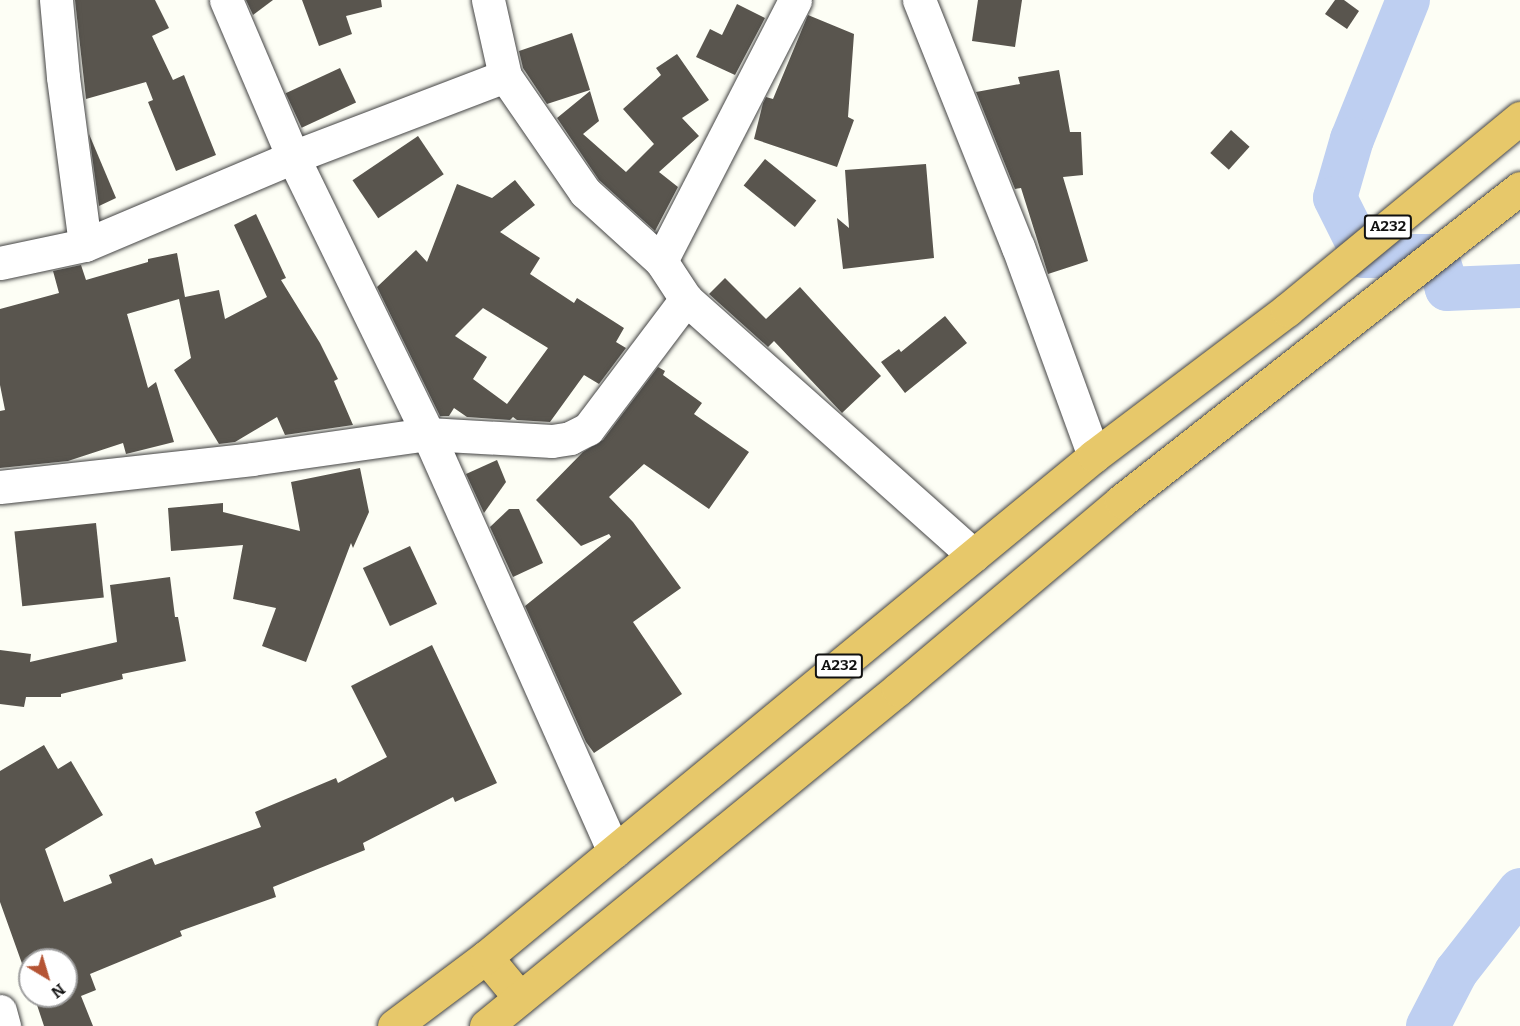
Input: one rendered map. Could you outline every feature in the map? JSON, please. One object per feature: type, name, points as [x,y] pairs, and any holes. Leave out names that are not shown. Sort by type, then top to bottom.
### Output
[{"type":"highway","name":"A232","points":[[394,1026],[486,957],[1094,456],[1287,310],[1520,118]]},
{"type":"highway","points":[[486,1026],[898,689],[1121,501],[1520,188]]},
{"type":"highway","points":[[486,957],[520,998]]},
{"type":"street","points":[[56,0],[63,77],[85,245]]},
{"type":"street","points":[[226,0],[293,157],[428,434],[614,851]]},
{"type":"street","points":[[488,0],[506,76],[585,192],[661,261],[686,299],[973,555]]},
{"type":"street","points":[[661,261],[795,0]]},
{"type":"street","points":[[919,0],[1018,248],[1094,456]]},
{"type":"street","points":[[0,263],[85,245],[293,157],[506,76]]},
{"type":"street","points":[[0,487],[252,459],[428,434],[552,441],[570,438],[588,429],[686,299]]},
{"type":"street","points":[[0,1011],[4,1026]]},
{"type":"building","points":[[75,0],[155,0],[169,28],[152,36],[173,80],[184,75],[216,155],[176,171],[148,102],[153,100],[146,82],[86,99]]},
{"type":"building","points":[[246,0],[273,0],[253,15]]},
{"type":"building","points":[[302,0],[381,0],[382,7],[346,16],[352,34],[319,46]]},
{"type":"building","points":[[978,0],[1022,0],[1015,47],[972,41]]},
{"type":"building","points":[[1335,0],[1344,0],[1359,11],[1347,29],[1325,14]]},
{"type":"building","points":[[737,4],[765,18],[735,75],[696,57],[710,29],[722,35]]},
{"type":"building","points":[[808,15],[854,34],[848,117],[854,120],[837,167],[754,139],[763,103],[766,97],[773,99]]},
{"type":"building","points":[[572,33],[590,90],[547,104],[523,68],[519,51]]},
{"type":"building","points":[[677,54],[709,100],[682,118],[699,136],[659,172],[678,187],[655,231],[599,180],[557,118],[590,91],[599,121],[583,134],[626,172],[654,144],[623,109],[661,75],[656,68]]},
{"type":"building","points":[[340,68],[356,102],[302,128],[286,93]]},
{"type":"building","points":[[1059,70],[1070,132],[1081,132],[1083,175],[1063,177],[1088,261],[1048,274],[1021,188],[1015,189],[976,92],[1020,84],[1018,77]]},
{"type":"building","points":[[1231,130],[1250,147],[1229,170],[1210,153]]},
{"type":"building","points":[[89,134],[116,198],[99,206]]},
{"type":"building","points":[[418,136],[444,174],[378,218],[353,180]]},
{"type":"building","points":[[765,159],[816,201],[795,227],[744,185]]},
{"type":"building","points":[[926,164],[934,258],[843,269],[837,218],[849,228],[845,170]]},
{"type":"building","points":[[515,180],[535,205],[500,232],[540,258],[530,274],[574,303],[577,298],[624,328],[616,342],[626,348],[599,384],[584,375],[550,422],[517,420],[513,417],[510,420],[467,417],[454,408],[449,416],[440,416],[377,287],[416,250],[427,262],[457,184],[492,198]],"holes":[[[483,308],[548,348],[507,404],[473,379],[487,357],[455,336]]]},
{"type":"building","points":[[256,214],[286,278],[281,280],[320,343],[338,379],[334,381],[353,425],[285,435],[277,417],[235,442],[219,444],[174,370],[191,358],[179,299],[127,314],[148,388],[156,382],[174,442],[126,454],[123,443],[68,461],[0,468],[0,411],[5,410],[0,385],[0,309],[59,293],[53,271],[81,265],[86,280],[148,262],[148,259],[177,253],[185,297],[219,290],[225,319],[267,297],[234,225]]},
{"type":"building","points":[[725,278],[766,319],[800,287],[881,376],[842,413],[774,341],[768,347],[709,294]]},
{"type":"building","points":[[945,316],[967,343],[905,393],[881,362],[899,349],[901,352]]},
{"type":"building","points":[[658,367],[665,371],[663,375],[702,403],[694,414],[749,452],[709,509],[644,464],[609,497],[633,522],[681,588],[633,622],[682,694],[594,753],[586,742],[525,606],[611,537],[609,534],[581,546],[536,500],[583,452],[603,440]]},
{"type":"building","points":[[497,460],[506,482],[484,513],[466,474]]},
{"type":"building","points":[[360,468],[369,512],[353,548],[351,543],[306,662],[262,646],[276,608],[233,599],[243,545],[171,551],[168,508],[223,503],[223,512],[300,531],[291,482]]},
{"type":"building","points":[[509,509],[519,509],[543,563],[513,577],[490,527]]},
{"type":"building","points":[[96,523],[104,598],[22,606],[14,532]]},
{"type":"building","points":[[410,546],[437,604],[390,626],[363,568]]},
{"type":"building","points":[[170,577],[175,617],[178,617],[186,661],[122,674],[123,679],[61,694],[61,697],[26,697],[24,707],[0,704],[0,650],[31,654],[30,662],[117,642],[110,585]]},
{"type":"building","points":[[432,645],[497,783],[455,802],[453,797],[363,843],[365,850],[273,887],[276,897],[180,931],[182,936],[90,974],[96,990],[81,996],[93,1026],[44,1026],[38,1008],[78,1008],[78,948],[18,948],[18,952],[0,902],[0,771],[44,745],[58,769],[71,761],[103,815],[45,849],[64,902],[112,883],[109,875],[152,858],[155,865],[261,827],[255,812],[336,778],[338,783],[387,757],[351,686]]},
{"type":"waterway","points":[[1408,0],[1352,139],[1335,198],[1364,256],[1437,256],[1447,289],[1520,286]]},
{"type":"waterway","points":[[1428,1026],[1456,972],[1520,890]]}]
